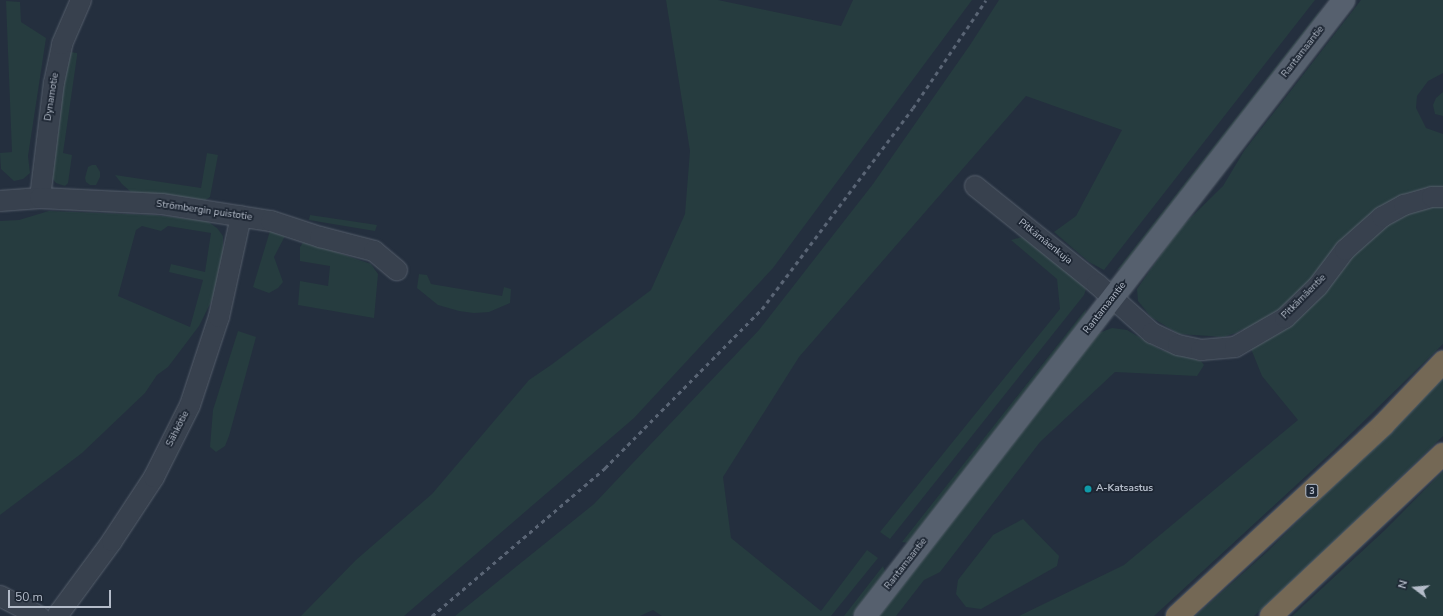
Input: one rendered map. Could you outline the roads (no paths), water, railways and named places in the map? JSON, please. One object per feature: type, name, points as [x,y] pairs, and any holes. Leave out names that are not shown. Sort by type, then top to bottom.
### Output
[{"type":"highway","name":"3","points":[[1177,616],[1384,424],[1443,362]]},
{"type":"highway","points":[[1271,616],[1443,454]]},
{"type":"main road","name":"Rantamaantie","points":[[865,616],[1344,0]]},
{"type":"street","name":"Dynamotie","points":[[40,198],[54,83],[62,44],[81,0]]},
{"type":"street","name":"Pitkämäenkuja","points":[[975,186],[1113,298]]},
{"type":"street","name":"Pitkämäentie","points":[[1113,298],[1152,333],[1178,345],[1201,350],[1235,347],[1285,318],[1318,286],[1345,250],[1382,217],[1404,205],[1432,197],[1443,197]]},
{"type":"street","name":"Strömbergin puistotie","points":[[0,201],[40,198],[162,204],[271,221],[320,237],[374,251],[397,270]]},
{"type":"street","name":"Sähkötie","points":[[57,616],[112,541],[154,477],[190,405],[219,317],[241,216]]},
{"type":"street","points":[[0,596],[39,616]]},
{"type":"railway","points":[[432,616],[605,468],[762,309],[913,108],[986,0]]},
{"type":"place","name":"A-Katsastus","points":[[1088,489]]}]
